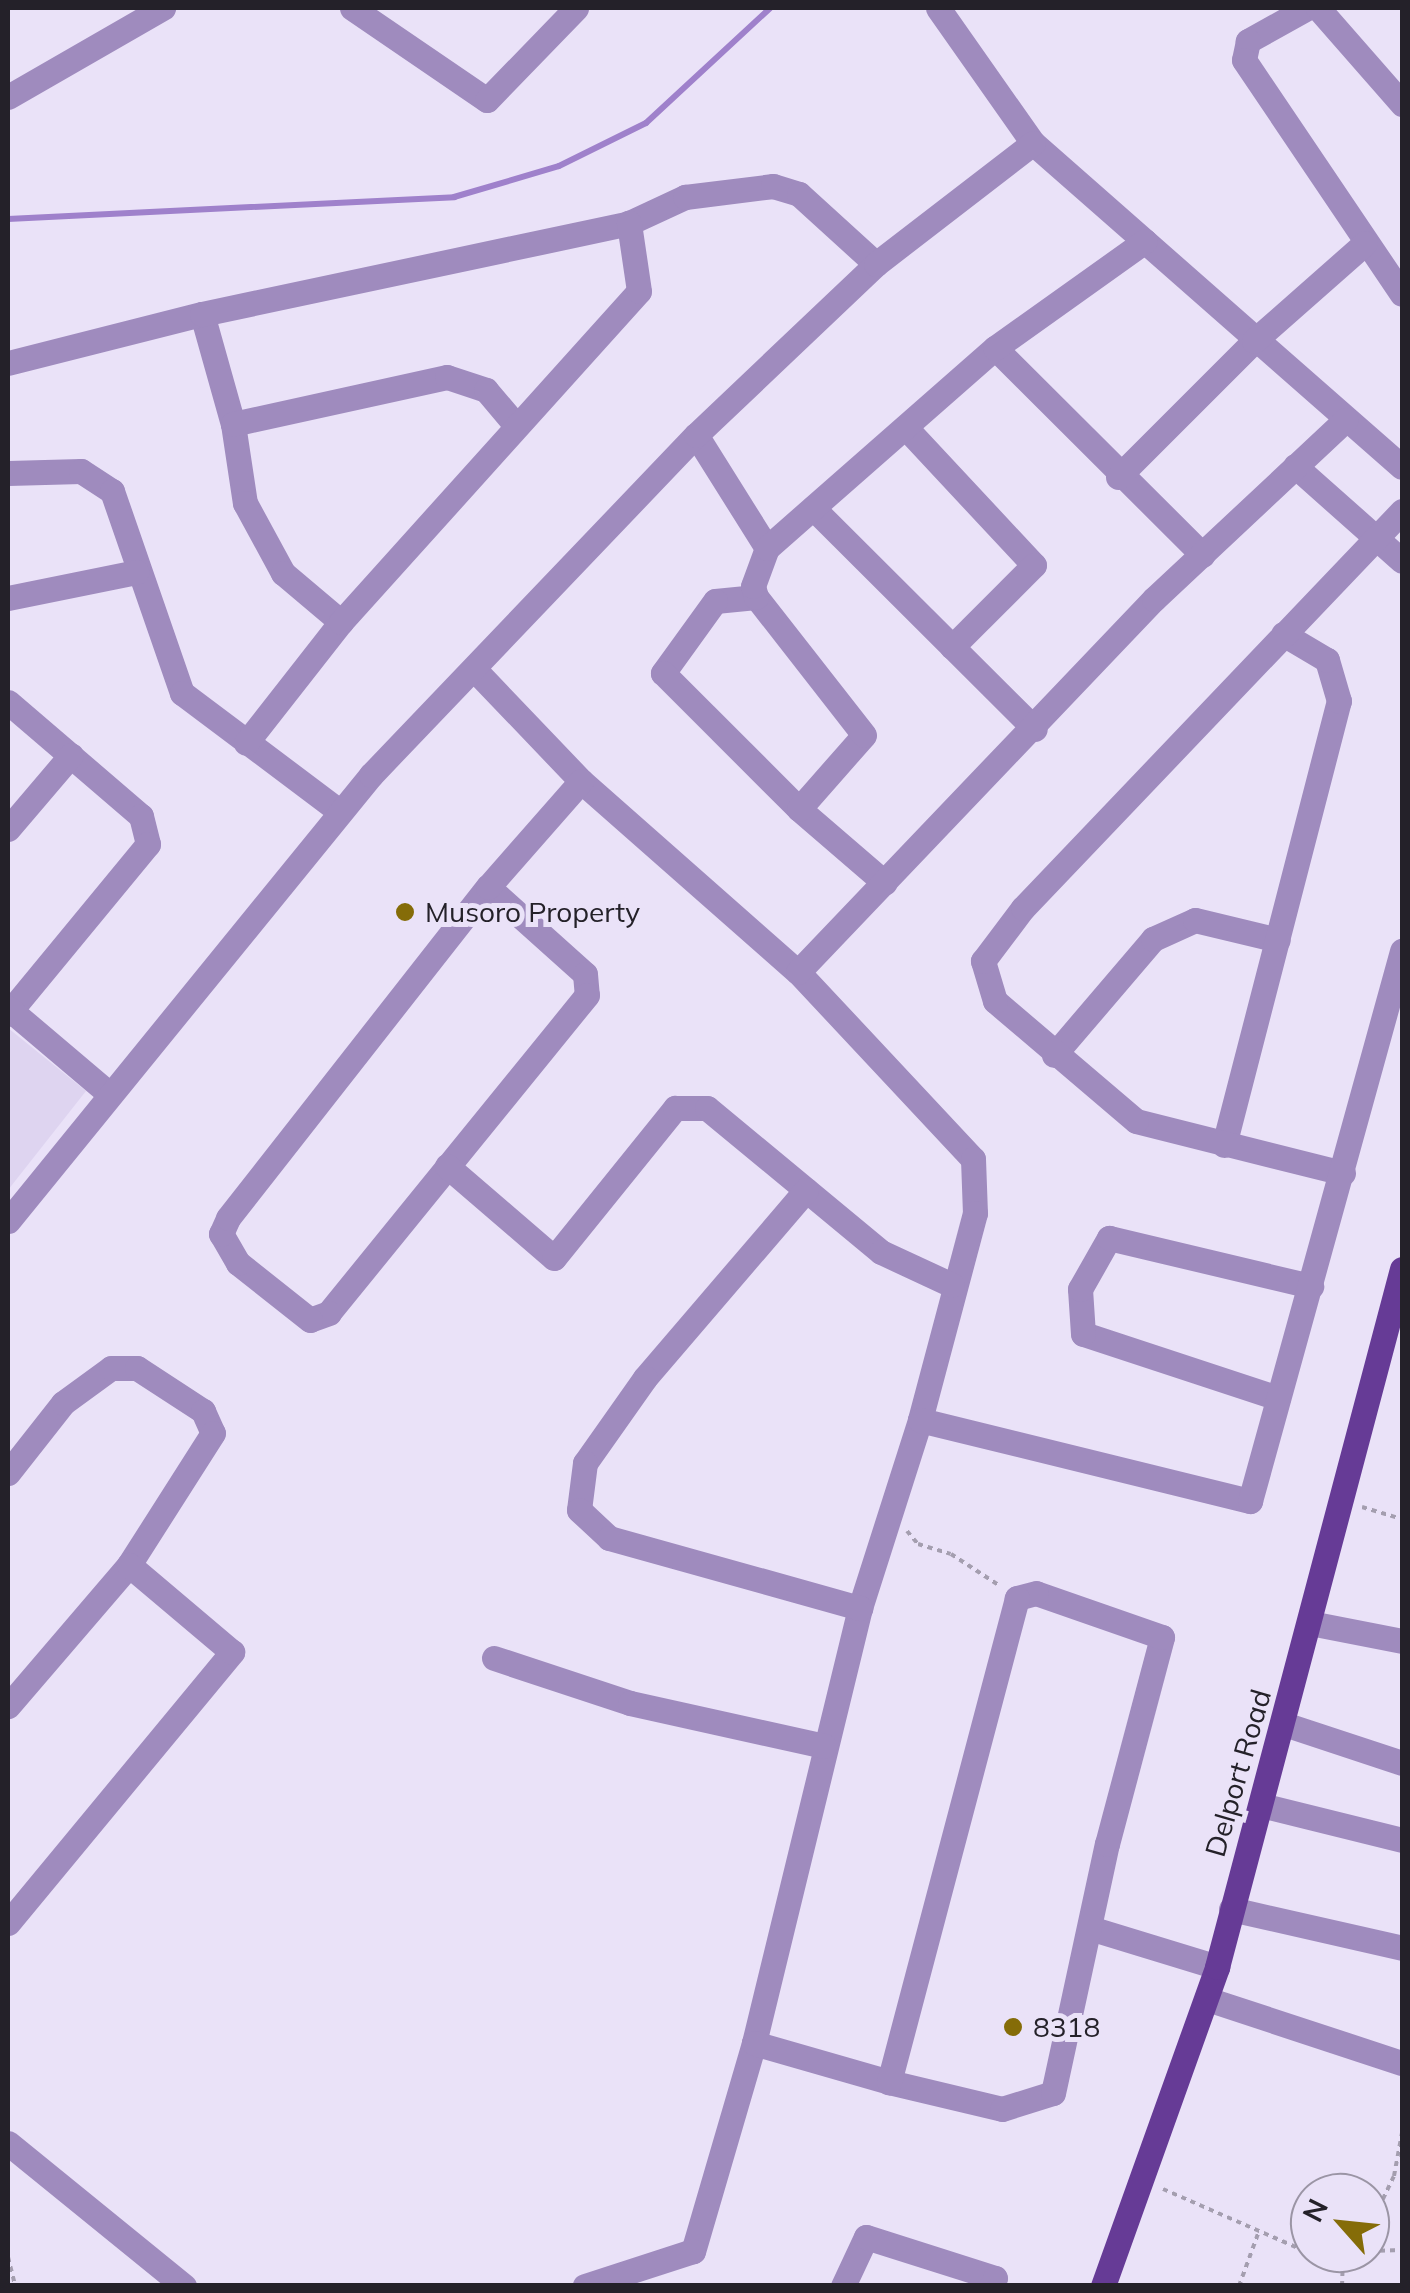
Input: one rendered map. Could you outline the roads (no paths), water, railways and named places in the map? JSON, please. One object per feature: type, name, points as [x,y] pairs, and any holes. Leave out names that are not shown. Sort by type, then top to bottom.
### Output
[{"type":"main road","name":"Delport Road","points":[[1104,2286],[1216,1966],[1284,1724],[1402,1269]]},
{"type":"street","points":[[8,97],[163,8]]},
{"type":"street","points":[[363,11],[487,100],[576,8]]},
{"type":"street","points":[[938,8],[1033,143],[1402,467]]},
{"type":"street","points":[[1307,8],[1248,40],[1244,60],[1402,294]]},
{"type":"street","points":[[1318,8],[1402,104]]},
{"type":"street","points":[[13,1204],[339,811],[696,434],[876,264],[1033,143]]},
{"type":"street","points":[[8,363],[202,314],[629,223],[686,197],[773,186],[799,194],[876,264]]},
{"type":"street","points":[[246,743],[341,622],[514,423],[638,291],[629,223]]},
{"type":"street","points":[[800,809],[864,735],[863,727],[756,597],[753,586],[767,548],[996,348],[1145,241]]},
{"type":"street","points":[[1118,477],[1254,341],[1366,242]]},
{"type":"street","points":[[202,314],[233,424],[245,503],[283,574],[341,622]]},
{"type":"street","points":[[996,348],[1118,477],[1203,555]]},
{"type":"street","points":[[233,424],[447,377],[486,390],[514,423]]},
{"type":"street","points":[[798,972],[1203,555],[1345,420]]},
{"type":"street","points":[[907,429],[1034,565],[952,646]]},
{"type":"street","points":[[696,434],[767,548]]},
{"type":"street","points":[[1294,466],[1402,561]]},
{"type":"street","points":[[8,470],[81,470],[112,491],[136,572],[182,693],[339,811]]},
{"type":"street","points":[[814,508],[1034,729]]},
{"type":"street","points":[[1343,1173],[1136,1121],[995,1001],[983,961],[1024,908],[1402,511]]},
{"type":"street","points":[[8,598],[136,572]]},
{"type":"street","points":[[756,597],[715,601],[663,672],[800,809],[885,883]]},
{"type":"street","points":[[1224,1145],[1338,700],[1327,660],[1284,634]]},
{"type":"street","points":[[475,670],[581,781],[798,972],[973,1158],[975,1213],[952,1285],[920,1420],[860,1608],[754,2043],[691,2254],[585,2286]]},
{"type":"street","points":[[8,702],[141,816],[148,844],[9,1011],[108,1092]]},
{"type":"street","points":[[8,829],[71,755]]},
{"type":"street","points":[[488,887],[585,974],[586,995],[329,1313],[310,1320],[238,1263],[221,1234],[488,887],[581,781]]},
{"type":"street","points":[[1054,1055],[1153,939],[1195,920],[1278,940]]},
{"type":"street","points":[[920,1420],[1250,1501],[1402,951]]},
{"type":"street","points":[[446,1166],[554,1258],[676,1108],[707,1108],[881,1252],[952,1285]]},
{"type":"street","points":[[806,1190],[645,1378],[594,1448],[584,1463],[579,1510],[609,1538],[860,1608]]},
{"type":"street","points":[[1278,1398],[1083,1334],[1080,1289],[1108,1238],[1311,1286]]},
{"type":"street","points":[[8,1472],[63,1403],[110,1368],[137,1368],[203,1411],[214,1432],[210,1447],[129,1566],[8,1706]]},
{"type":"street","points":[[8,1923],[232,1652],[129,1566]]},
{"type":"street","points":[[754,2043],[889,2082],[1002,2109],[1054,2093],[1093,1928],[1107,1844],[1162,1637],[1036,1592],[1018,1598],[889,2082]]},
{"type":"street","points":[[1310,1623],[1402,1642]]},
{"type":"street","points":[[494,1658],[646,1707],[824,1746]]},
{"type":"street","points":[[1284,1724],[1402,1763]]},
{"type":"street","points":[[1260,1805],[1402,1840]]},
{"type":"street","points":[[1231,1910],[1402,1948]]},
{"type":"street","points":[[1093,1928],[1216,1966]]},
{"type":"street","points":[[1206,1999],[1402,2063]]},
{"type":"street","points":[[8,2143],[184,2286]]},
{"type":"street","points":[[843,2286],[866,2238],[995,2278],[992,2286]]},
{"type":"waterway","points":[[8,219],[454,197],[559,166],[646,123],[770,8]]},
{"type":"place","name":"Musoro Property","points":[[405,912]]},
{"type":"place","name":"8318","points":[[1013,2027]]}]
